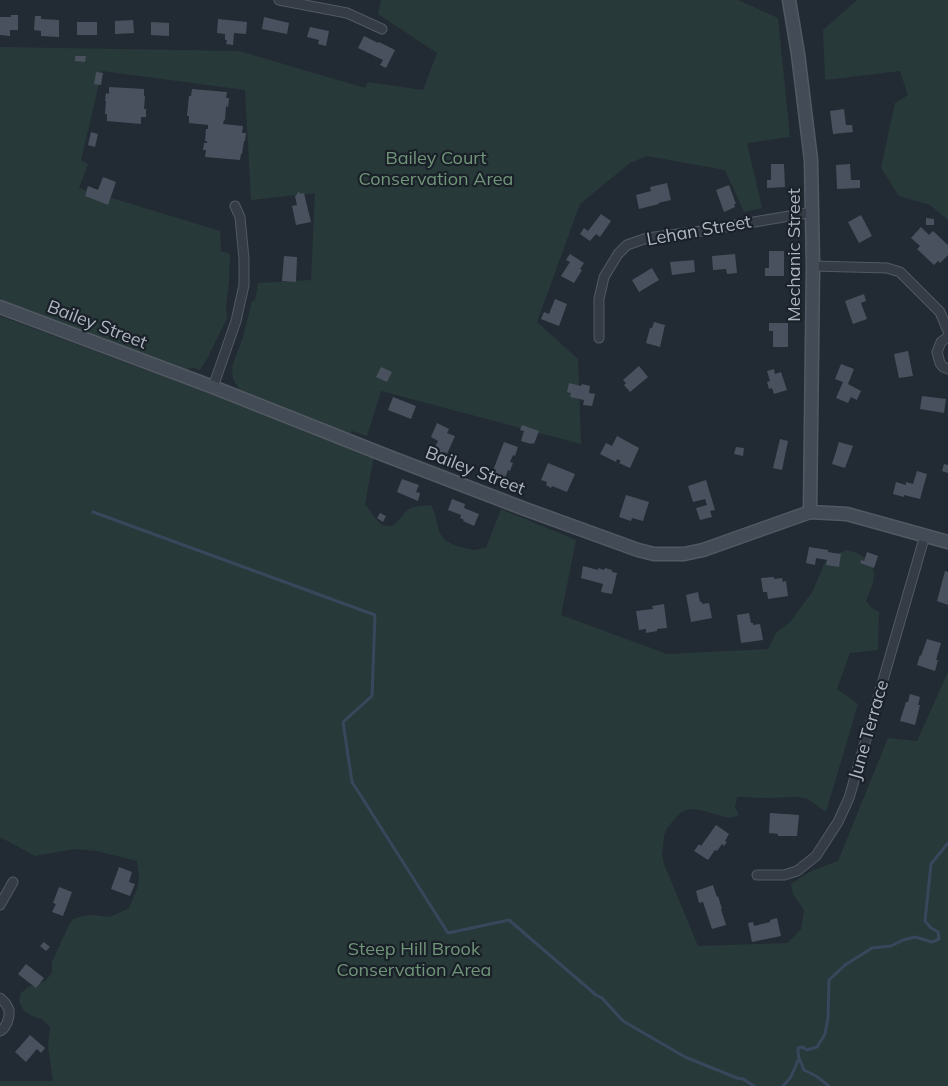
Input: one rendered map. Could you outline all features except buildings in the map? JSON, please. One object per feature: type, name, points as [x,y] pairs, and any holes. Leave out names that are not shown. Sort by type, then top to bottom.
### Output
[{"type":"street","points":[[279,0],[347,13],[382,29]]},
{"type":"street","name":"Mechanic Street","points":[[789,0],[798,54],[811,160],[813,266],[810,512]]},
{"type":"street","points":[[213,387],[236,321],[244,285],[244,259],[240,217],[235,206]]},
{"type":"street","name":"Lehan Street","points":[[599,338],[599,299],[604,278],[618,254],[627,245],[647,238],[813,212]]},
{"type":"street","points":[[813,266],[887,268],[900,272],[940,312],[948,331]]},
{"type":"street","name":"Bailey Street","points":[[0,308],[213,387],[518,506],[606,539],[654,554],[684,554],[702,550],[810,512],[846,514],[948,542]]},
{"type":"street","points":[[948,337],[941,342],[937,352],[943,367],[948,369]]},
{"type":"street","name":"June Terrace","points":[[757,875],[784,875],[797,871],[816,856],[838,822],[849,798],[925,536]]},
{"type":"street","points":[[0,905],[13,882]]},
{"type":"street","points":[[0,998],[6,1004],[9,1016],[8,1023],[0,1031]]},
{"type":"green space","name":"Bailey Court Conservation Area","points":[[381,0],[738,0],[778,18],[790,137],[747,143],[762,208],[744,212],[725,170],[647,156],[630,163],[580,204],[537,322],[578,359],[581,444],[381,391],[367,436],[352,431],[350,434],[239,392],[233,379],[232,367],[244,334],[252,301],[255,301],[258,283],[311,280],[315,193],[251,200],[245,90],[102,71],[81,160],[88,164],[79,188],[220,231],[221,251],[230,254],[226,305],[227,318],[200,370],[178,368],[0,299],[0,47],[239,51],[365,88],[368,82],[423,90],[437,53],[378,14]]},
{"type":"green space","points":[[857,0],[948,0],[948,220],[930,205],[899,196],[881,168],[895,103],[908,95],[900,71],[825,80],[823,30]]},
{"type":"green space","name":"Steep Hill Brook Conservation Area","points":[[0,316],[374,455],[365,504],[382,525],[392,526],[405,512],[413,507],[431,505],[439,532],[445,540],[454,545],[473,550],[486,548],[501,509],[576,540],[561,615],[667,654],[768,649],[776,633],[790,622],[813,591],[824,564],[829,557],[847,550],[865,558],[872,565],[874,574],[873,583],[866,601],[879,612],[878,650],[850,653],[837,689],[858,704],[826,812],[808,799],[797,797],[737,797],[735,807],[739,815],[729,818],[689,809],[680,813],[667,828],[662,855],[698,946],[788,943],[801,929],[804,910],[793,894],[791,884],[811,871],[838,861],[888,738],[917,741],[948,672],[948,1086],[0,1086],[0,1081],[53,1081],[48,1046],[50,1027],[42,1019],[24,1011],[19,1002],[21,993],[28,987],[45,981],[52,973],[52,962],[73,919],[91,915],[110,917],[129,908],[139,879],[137,861],[97,851],[75,849],[35,856],[0,837]]},
{"type":"waterway","points":[[93,512],[375,615],[372,696],[343,722],[352,782],[448,933],[509,920],[596,995],[602,998],[623,1021],[685,1057],[743,1079],[754,1086]]},
{"type":"waterway","points":[[829,1086],[804,1070],[798,1052],[798,1048],[802,1047],[807,1050],[817,1047],[825,1034],[828,1018],[829,980],[845,965],[872,948],[891,946],[915,937],[932,942],[939,939],[938,932],[925,921],[931,864],[948,843]]},
{"type":"waterway","points":[[783,1086],[791,1077],[799,1058]]}]
